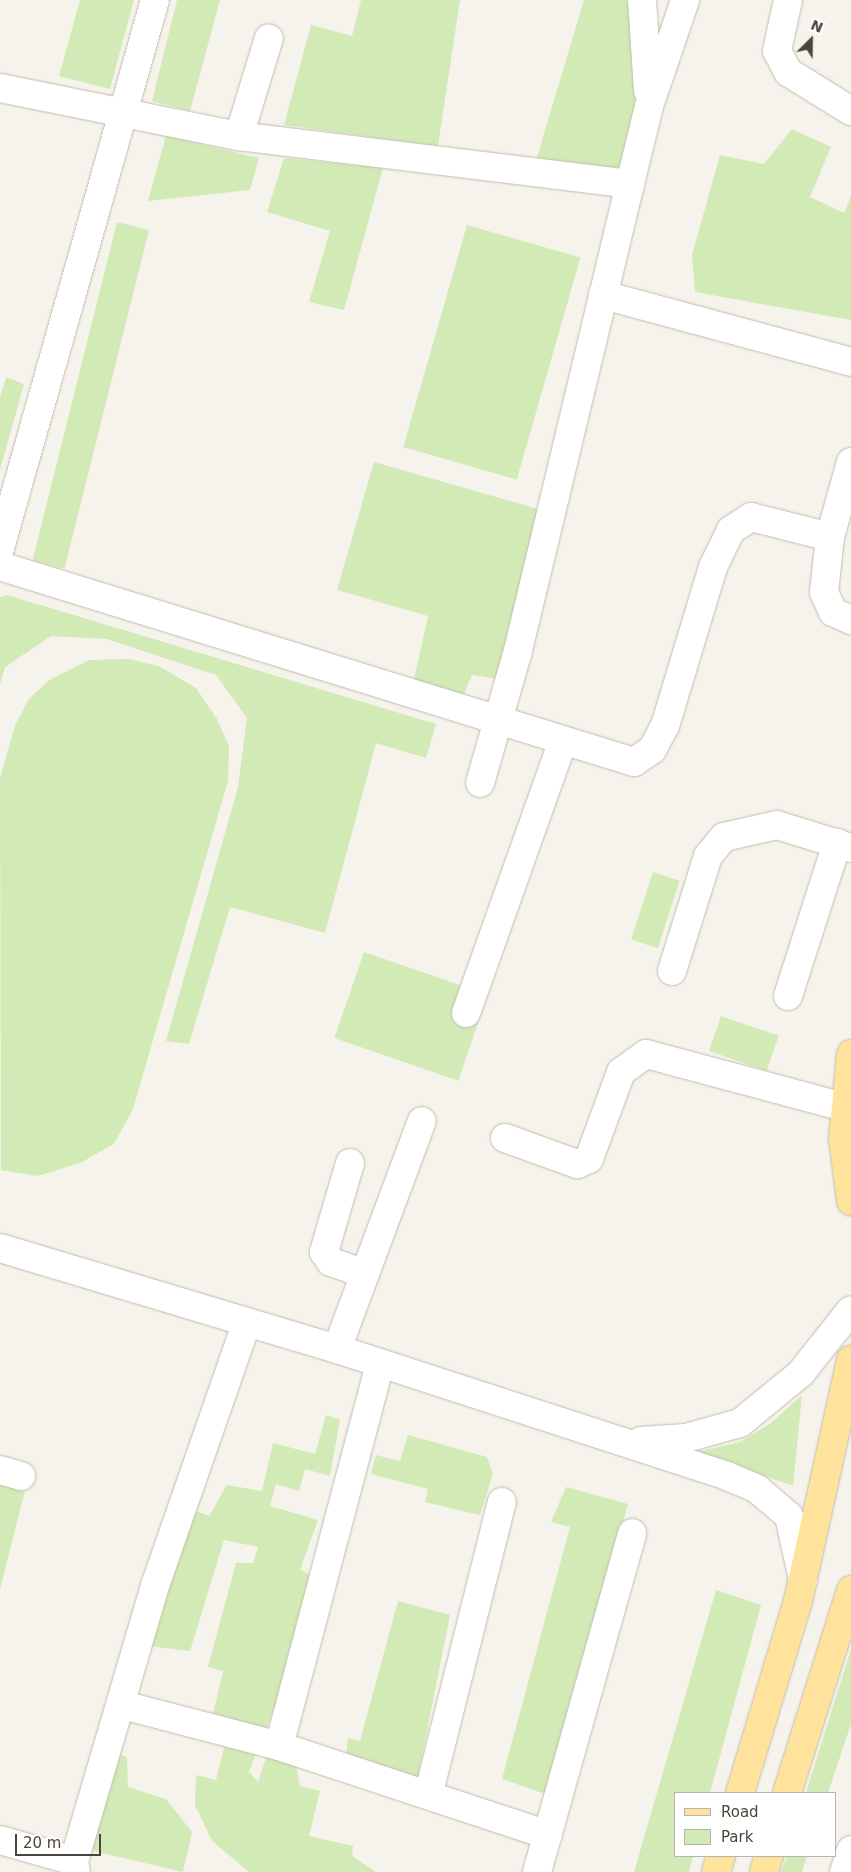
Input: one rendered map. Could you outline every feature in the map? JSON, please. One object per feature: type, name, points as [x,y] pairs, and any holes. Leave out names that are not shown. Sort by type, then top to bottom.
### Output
[{"type":"main road","points":[[851,1054],[844,1108],[851,1201]]},
{"type":"main road","points":[[740,1792],[803,1579],[851,1360]]},
{"type":"main road","points":[[788,1792],[851,1590]]},
{"type":"main road","points":[[716,1872],[721,1857]]},
{"type":"main road","points":[[764,1872],[769,1857]]},
{"type":"street","points":[[0,548],[155,0]]},
{"type":"street","points":[[642,0],[649,106]]},
{"type":"street","points":[[480,782],[499,722],[649,106],[686,0]]},
{"type":"street","points":[[783,2],[777,51],[788,72],[851,111]]},
{"type":"street","points":[[239,136],[269,38]]},
{"type":"street","points":[[0,88],[239,136],[630,184]]},
{"type":"street","points":[[603,295],[851,362]]},
{"type":"street","points":[[851,462],[830,537],[826,604],[851,620]]},
{"type":"street","points":[[0,566],[499,722],[634,762],[652,750],[665,726],[714,567],[731,530],[750,517],[830,537]]},
{"type":"street","points":[[466,1013],[563,741]]},
{"type":"street","points":[[672,971],[708,856],[724,837],[776,825],[844,846],[788,996]]},
{"type":"street","points":[[505,1138],[577,1164],[589,1159],[621,1072],[646,1054],[844,1108]]},
{"type":"street","points":[[337,1349],[422,1121]]},
{"type":"street","points":[[350,1163],[324,1252],[331,1262],[365,1274]]},
{"type":"street","points":[[0,1248],[337,1349],[627,1442],[726,1476],[777,1503],[789,1516],[803,1579]]},
{"type":"street","points":[[627,1442],[686,1438],[740,1423],[800,1373],[851,1310]]},
{"type":"street","points":[[0,1840],[75,1866],[123,1705],[156,1583],[247,1322]]},
{"type":"street","points":[[279,1746],[380,1364]]},
{"type":"street","points":[[429,1792],[502,1502]]},
{"type":"street","points":[[537,1872],[632,1534]]},
{"type":"street","points":[[123,1705],[279,1746],[429,1792],[548,1835]]},
{"type":"street","points":[[844,1872],[851,1850]]},
{"type":"green space","points":[[80,0],[134,0],[110,89],[59,76]]},
{"type":"green space","points":[[177,0],[220,0],[190,111],[152,101]]},
{"type":"green space","points":[[361,0],[460,0],[438,146],[284,125],[311,25],[352,36]]},
{"type":"green space","points":[[584,0],[627,0],[641,108],[615,177],[535,164]]},
{"type":"green space","points":[[792,129],[831,147],[810,197],[844,213],[851,196],[851,320],[695,292],[692,255],[720,155],[764,164]]},
{"type":"green space","points":[[166,136],[259,158],[250,190],[148,201]]},
{"type":"green space","points":[[284,158],[383,168],[344,310],[309,302],[330,231],[267,212]]},
{"type":"green space","points":[[117,222],[149,230],[65,569],[33,561]]},
{"type":"green space","points":[[467,225],[580,258],[517,480],[403,447]]},
{"type":"green space","points":[[6,377],[24,384],[0,470],[0,398]]},
{"type":"green space","points":[[374,462],[545,511],[500,679],[472,675],[462,699],[413,684],[428,616],[337,590]]},
{"type":"green space","points":[[7,595],[436,724],[426,758],[376,743],[325,933],[230,907],[189,1044],[166,1041],[238,787],[247,718],[216,675],[107,639],[51,636],[5,667],[0,684],[0,597]]},
{"type":"green space","points":[[129,659],[159,666],[196,688],[217,719],[229,746],[228,781],[133,1109],[114,1144],[80,1163],[38,1176],[1,1170],[0,779],[15,725],[29,699],[49,680],[89,660]]},
{"type":"green space","points":[[653,872],[680,881],[658,948],[631,940]]},
{"type":"green space","points":[[364,952],[488,995],[458,1081],[334,1038]]},
{"type":"green space","points":[[721,1016],[779,1036],[767,1071],[709,1051]]},
{"type":"green space","points":[[802,1395],[793,1486],[697,1452],[740,1442],[770,1424]]},
{"type":"green space","points":[[326,1415],[340,1420],[330,1476],[305,1469],[299,1491],[276,1484],[270,1506],[318,1520],[300,1570],[324,1581],[249,1772],[258,1782],[273,1738],[293,1747],[300,1786],[320,1791],[309,1836],[353,1846],[352,1856],[376,1872],[249,1872],[212,1841],[195,1805],[196,1775],[216,1780],[231,1718],[213,1714],[223,1671],[208,1667],[236,1563],[253,1563],[258,1547],[224,1540],[190,1651],[132,1644],[205,1481],[197,1511],[209,1516],[227,1485],[262,1491],[273,1443],[315,1454]]},
{"type":"green space","points":[[408,1435],[487,1457],[493,1474],[480,1515],[425,1502],[428,1489],[371,1474],[376,1455],[400,1461]]},
{"type":"green space","points":[[0,1484],[25,1491],[0,1589]]},
{"type":"green space","points":[[566,1487],[628,1504],[548,1795],[502,1779],[570,1527],[551,1522]]},
{"type":"green space","points":[[716,1590],[761,1605],[710,1792],[674,1792],[674,1857],[693,1857],[689,1872],[634,1872]]},
{"type":"green space","points":[[398,1601],[450,1615],[417,1782],[345,1765],[348,1738],[360,1741]]},
{"type":"green space","points":[[851,1649],[851,1724],[828,1792],[806,1792]]},
{"type":"green space","points":[[98,1747],[127,1757],[128,1787],[166,1799],[192,1832],[183,1872],[89,1850]]},
{"type":"green space","points":[[787,1857],[807,1857],[802,1872],[781,1872]]}]
